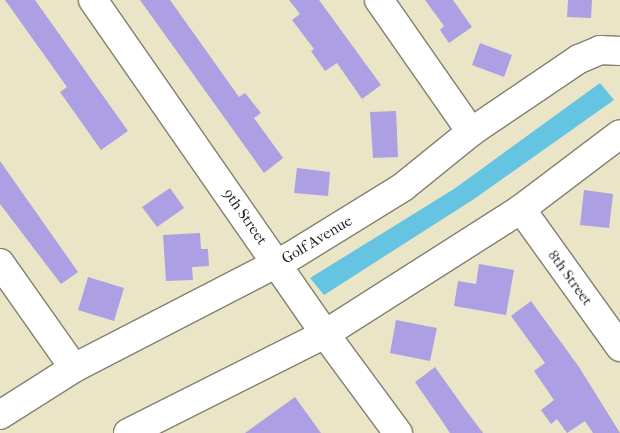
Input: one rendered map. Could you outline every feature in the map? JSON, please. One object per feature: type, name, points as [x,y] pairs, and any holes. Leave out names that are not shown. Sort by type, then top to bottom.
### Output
[{"type":"street","name":"9th Street","points":[[93,0],[278,264],[324,334],[398,433]]},
{"type":"street","points":[[379,0],[472,132]]},
{"type":"street","name":"Golf Avenue","points":[[0,415],[74,368],[278,264],[403,187],[472,132],[579,59],[600,50],[620,51]]},
{"type":"street","points":[[128,433],[324,334],[521,209],[620,134]]},
{"type":"street","name":"8th Street","points":[[521,209],[620,347]]},
{"type":"street","points":[[0,263],[74,368]]},
{"type":"water","points":[[600,83],[614,100],[474,199],[324,295],[310,278],[454,189]]},
{"type":"building","points":[[5,0],[35,0],[128,131],[101,150],[60,92],[67,87]]},
{"type":"building","points":[[140,0],[170,0],[239,97],[245,93],[261,113],[254,118],[283,158],[264,173]]},
{"type":"building","points":[[289,0],[319,0],[381,85],[362,99],[337,63],[325,71],[311,51],[314,49],[292,20],[300,14]]},
{"type":"building","points":[[425,0],[453,0],[472,27],[449,43],[440,30],[444,26]]},
{"type":"building","points":[[568,0],[592,0],[591,18],[567,17]]},
{"type":"building","points":[[480,43],[512,55],[504,77],[472,65]]},
{"type":"building","points":[[396,111],[398,157],[373,158],[370,112]]},
{"type":"building","points":[[0,161],[78,272],[61,284],[0,204]]},
{"type":"building","points":[[297,168],[330,172],[328,196],[294,193]]},
{"type":"building","points":[[170,188],[184,208],[157,227],[142,207]]},
{"type":"building","points":[[584,190],[613,194],[609,228],[580,225]]},
{"type":"building","points":[[200,233],[201,249],[208,249],[209,266],[192,267],[193,280],[166,281],[163,235]]},
{"type":"building","points":[[479,264],[514,270],[506,315],[454,306],[458,281],[476,284]]},
{"type":"building","points":[[88,277],[124,288],[114,321],[78,310]]},
{"type":"building","points":[[531,301],[579,367],[620,433],[593,433],[585,421],[567,433],[557,419],[551,424],[541,410],[554,400],[534,371],[545,363],[511,316]]},
{"type":"building","points":[[396,320],[437,328],[430,361],[390,353]]},
{"type":"building","points":[[435,367],[483,433],[450,433],[415,382]]},
{"type":"building","points":[[295,397],[321,433],[245,433]]}]
